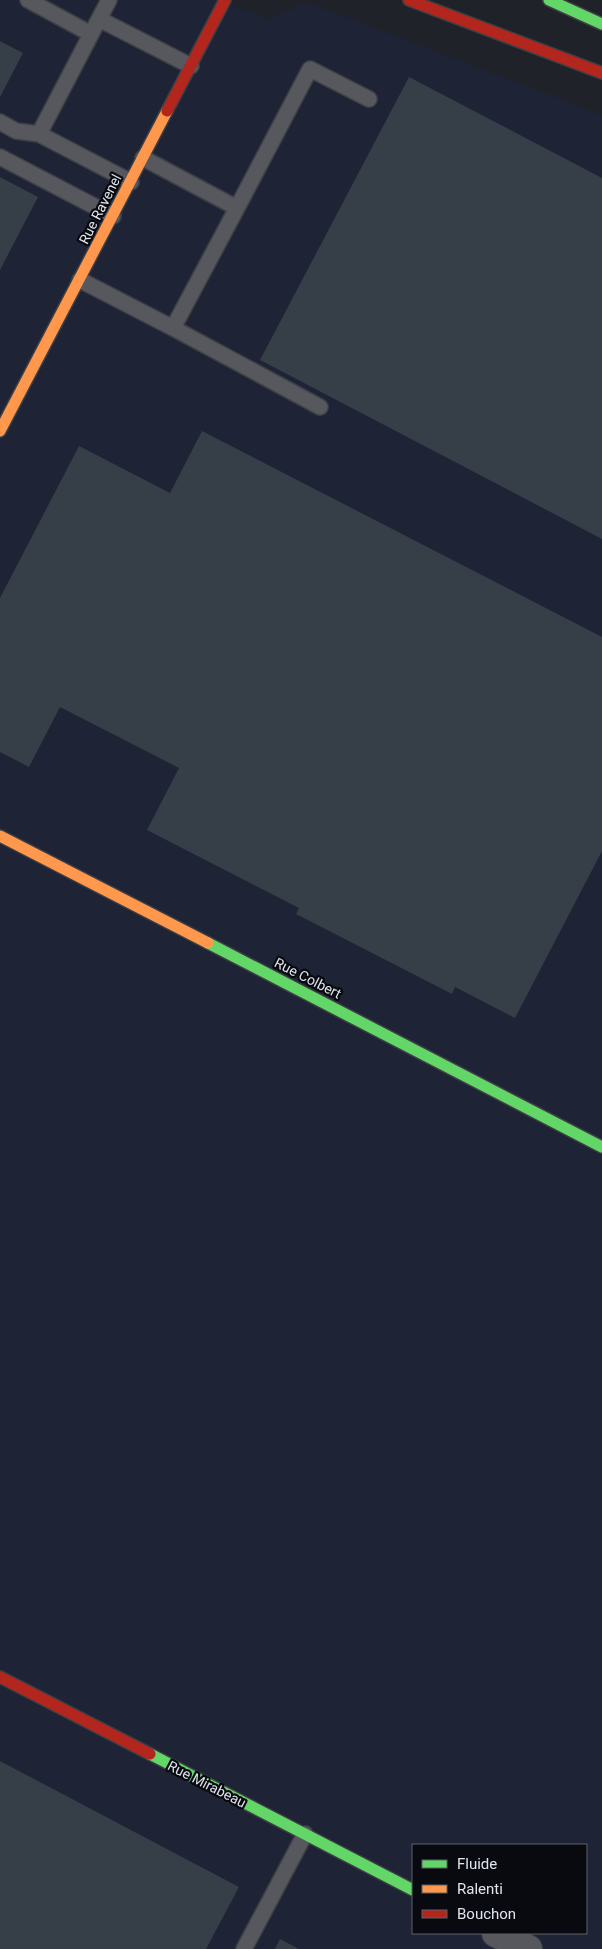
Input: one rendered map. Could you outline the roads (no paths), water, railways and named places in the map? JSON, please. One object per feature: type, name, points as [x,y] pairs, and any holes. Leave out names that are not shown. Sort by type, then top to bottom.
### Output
[{"type":"main road","name":"Rue Ravenel","points":[[0,431],[225,0]]},
{"type":"main road","points":[[409,0],[602,73]]},
{"type":"main road","points":[[549,0],[602,24]]},
{"type":"main road","name":"Rue Colbert","points":[[0,836],[602,1147]]},
{"type":"main road","name":"Rue Mirabeau","points":[[0,1677],[412,1889]]},
{"type":"street","points":[[498,1934],[528,1949]]},
{"type":"lane","points":[[28,0],[91,34]]},
{"type":"lane","points":[[39,134],[109,0]]},
{"type":"lane","points":[[99,19],[191,66]]},
{"type":"lane","points":[[173,328],[310,69],[370,99]]},
{"type":"lane","points":[[0,122],[16,131],[39,134],[130,182]]},
{"type":"lane","points":[[0,157],[113,216]]},
{"type":"lane","points":[[143,158],[236,208]]},
{"type":"lane","points":[[80,280],[320,406]]},
{"type":"lane","points":[[244,1949],[305,1834]]}]
